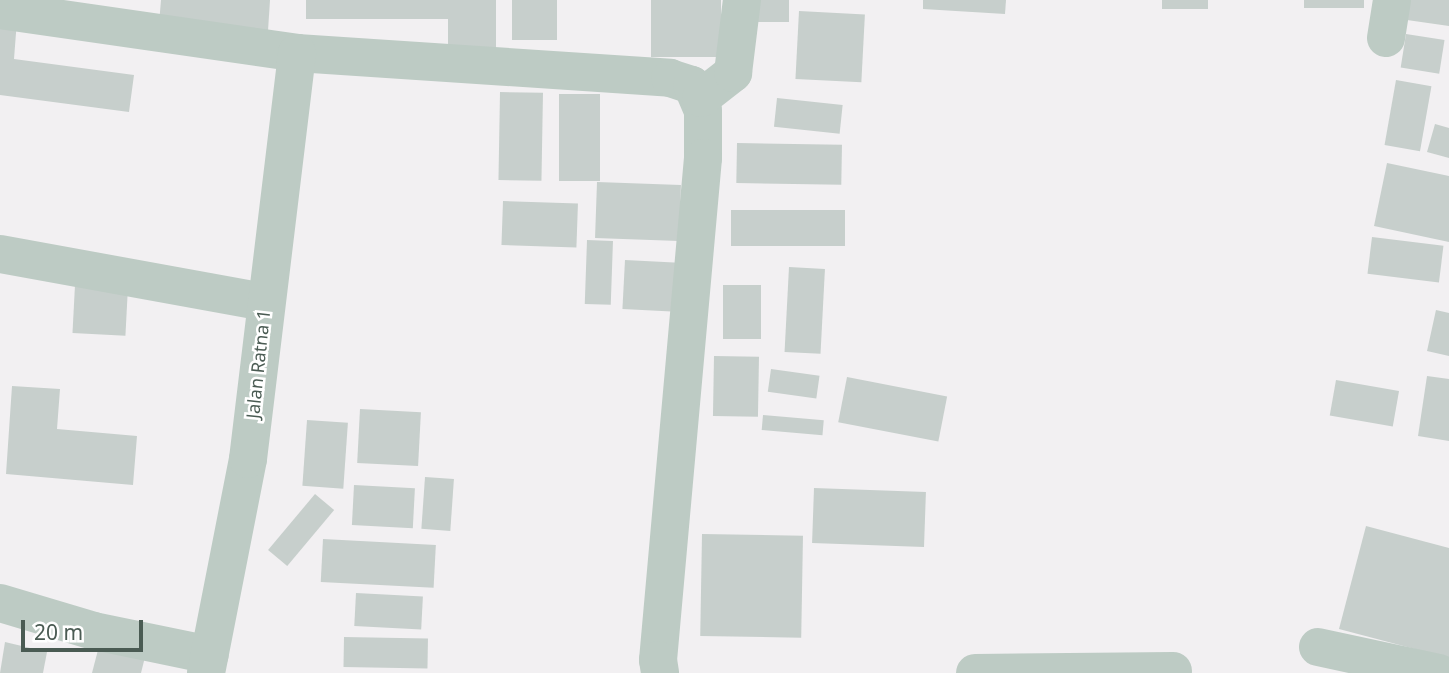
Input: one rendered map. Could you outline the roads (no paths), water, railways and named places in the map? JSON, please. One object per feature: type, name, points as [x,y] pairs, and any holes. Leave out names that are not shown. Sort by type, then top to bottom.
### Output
[{"type":"street","points":[[701,98],[733,74],[742,0]]},
{"type":"street","points":[[1386,38],[1392,0]]},
{"type":"street","points":[[0,10],[297,52],[670,78],[692,85],[701,98],[702,158],[658,660],[660,673]]},
{"type":"street","name":"Jalan Ratna 1","points":[[208,664],[248,459],[297,52]]},
{"type":"street","points":[[0,254],[265,302]]},
{"type":"street","points":[[0,603],[208,664]]},
{"type":"street","points":[[1318,647],[1438,673]]},
{"type":"street","points":[[975,673],[1173,671]]}]
